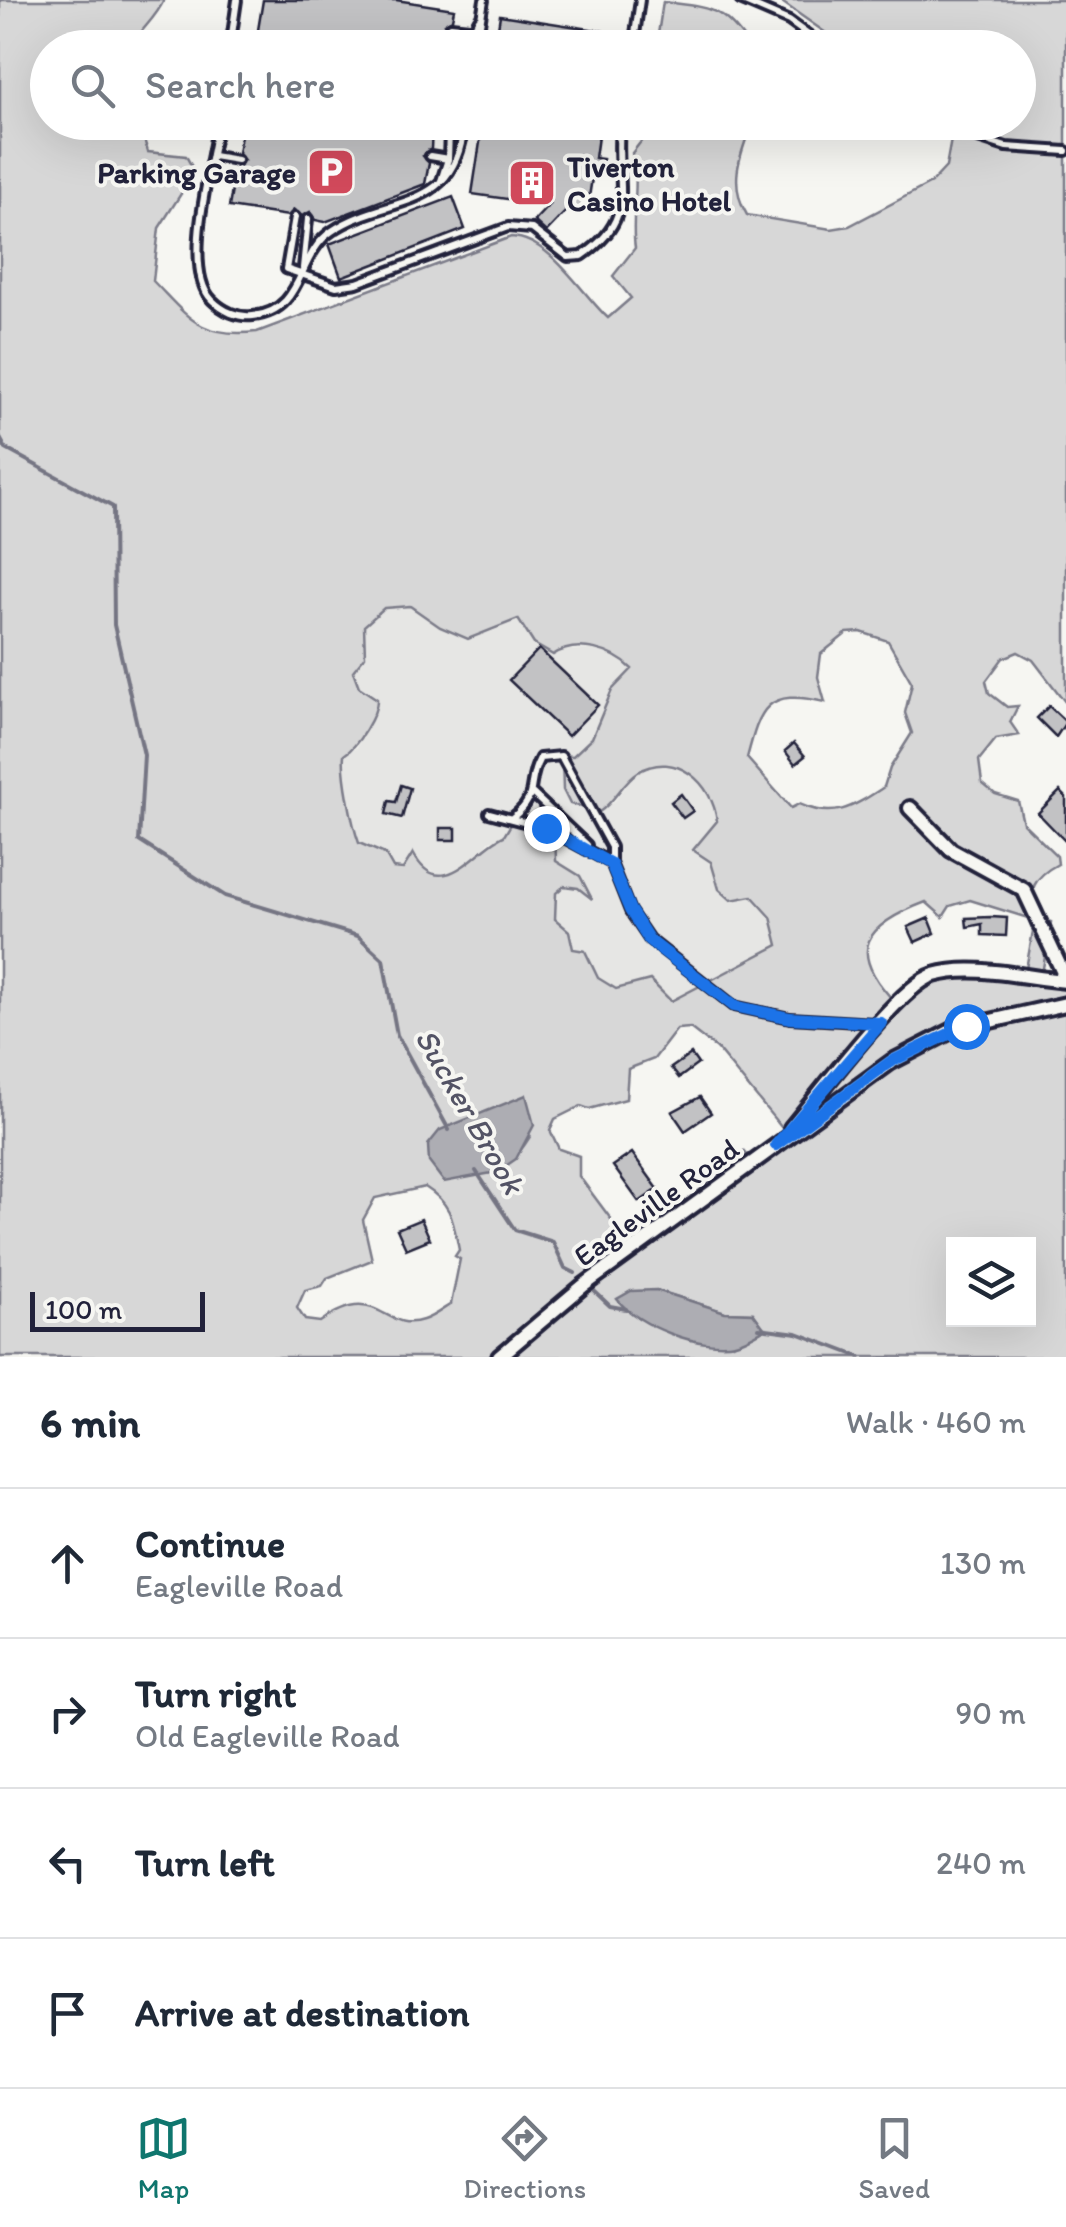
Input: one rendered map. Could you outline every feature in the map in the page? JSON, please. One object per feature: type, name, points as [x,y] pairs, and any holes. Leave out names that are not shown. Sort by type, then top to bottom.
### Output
[{"type":"street","points":[[776,1145],[908,993],[934,975],[991,974],[1066,980],[1024,890],[951,850],[910,808]]},
{"type":"street","name":"Eagleville Road","points":[[499,1357],[583,1286],[890,1062],[928,1040],[988,1018],[1066,1004]]},
{"type":"lane","points":[[233,30],[237,0]]},
{"type":"lane","points":[[479,30],[484,0]]},
{"type":"lane","points":[[636,30],[640,0]]},
{"type":"lane","points":[[740,0],[801,30]]},
{"type":"lane","points":[[451,26],[471,28],[481,16]]},
{"type":"lane","points":[[215,140],[197,260],[207,295],[230,313],[260,316],[291,297],[318,244],[334,230],[437,186],[456,165],[462,140]]},
{"type":"lane","points":[[437,186],[448,159],[449,140]]},
{"type":"lane","points":[[295,217],[286,269],[346,286],[514,226],[532,228],[568,257],[582,256],[609,230],[620,209],[624,184],[618,140]]},
{"type":"lane","points":[[984,140],[1006,147],[1066,152]]},
{"type":"lane","points":[[213,156],[237,160]]},
{"type":"lane","points":[[430,156],[448,159]]},
{"type":"lane","points":[[302,274],[308,219]]},
{"type":"lane","points":[[512,818],[529,805],[533,794],[530,776],[540,758],[561,756],[576,776],[610,847],[611,864],[630,910],[649,940],[734,1006],[790,1018],[881,1023]]},
{"type":"lane","points":[[533,794],[611,864]]},
{"type":"lane","points":[[490,813],[546,828],[592,850]]},
{"type":"shaded area","points":[[0,0],[164,0],[143,30],[30,30],[30,140],[144,140],[148,152],[186,156],[192,167],[186,186],[159,228],[153,281],[198,323],[209,329],[238,333],[257,332],[511,237],[525,240],[552,256],[608,318],[631,298],[613,276],[635,248],[636,177],[632,153],[642,140],[746,140],[737,180],[747,215],[831,229],[849,226],[931,183],[946,167],[951,140],[1036,140],[1036,30],[822,30],[779,0],[1066,0],[1066,703],[1033,660],[1018,652],[1003,658],[986,681],[989,693],[1007,707],[1018,706],[1010,722],[1019,735],[996,739],[979,760],[982,783],[995,794],[1018,801],[1023,823],[1057,856],[1058,864],[1034,885],[1032,899],[1035,916],[1051,922],[1042,974],[1066,979],[1066,1357],[0,1357]],"holes":[[[410,606],[440,627],[468,639],[518,619],[534,644],[553,655],[584,647],[605,652],[632,669],[612,690],[592,738],[573,756],[562,755],[563,790],[570,804],[599,812],[633,776],[652,766],[666,765],[690,774],[708,794],[717,821],[693,850],[711,862],[719,889],[731,900],[752,896],[771,917],[778,945],[671,1001],[650,980],[616,989],[598,978],[585,951],[573,949],[569,931],[555,919],[556,893],[564,886],[578,888],[592,899],[580,876],[556,861],[555,834],[513,821],[504,836],[448,874],[424,868],[413,853],[403,869],[393,868],[385,854],[359,843],[348,799],[344,755],[366,730],[377,699],[359,687],[353,671],[365,656],[364,626],[384,608]],[[861,632],[888,641],[912,683],[905,713],[912,733],[890,768],[884,787],[843,809],[823,811],[799,804],[791,808],[747,758],[756,726],[778,700],[805,698],[825,702],[818,677],[821,654],[847,633]],[[970,900],[1028,918],[1033,931],[1025,974],[937,972],[895,1002],[870,968],[869,941],[876,930],[926,902],[943,917],[950,906]],[[690,1028],[717,1049],[786,1133],[751,1160],[744,1151],[707,1188],[692,1196],[695,1201],[631,1246],[579,1176],[579,1156],[559,1149],[550,1130],[555,1119],[581,1106],[589,1109],[626,1099],[628,1069],[654,1059],[677,1029]],[[531,1135],[509,1163],[476,1173]],[[425,1187],[446,1206],[453,1221],[459,1250],[455,1256],[460,1259],[451,1304],[427,1319],[409,1322],[355,1306],[339,1310],[320,1322],[305,1320],[297,1308],[305,1290],[322,1286],[327,1278],[372,1260],[363,1220],[375,1198]],[[656,1290],[725,1312],[753,1313],[764,1329],[733,1344]]]},
{"type":"shaded area","points":[[663,2],[714,11],[737,30],[659,30]]},
{"type":"shaded area","points":[[410,606],[440,627],[458,633],[493,631],[517,619],[534,644],[549,651],[597,649],[620,657],[632,669],[612,690],[592,738],[573,756],[563,755],[563,790],[570,804],[613,803],[635,773],[659,765],[689,771],[715,801],[717,821],[694,850],[711,862],[719,889],[731,900],[752,896],[771,917],[778,945],[670,1001],[616,989],[598,978],[574,950],[569,931],[555,919],[556,893],[565,886],[578,888],[590,900],[580,876],[556,861],[553,845],[504,836],[490,841],[465,869],[438,874],[419,864],[393,868],[360,843],[341,775],[344,755],[357,747],[377,699],[359,687],[353,672],[365,656],[364,626],[384,608]]},
{"type":"shaded area","points":[[526,1095],[534,1125],[516,1159],[497,1172],[444,1182],[429,1162],[428,1145],[440,1130]]},
{"type":"shaded area","points":[[656,1290],[725,1312],[753,1313],[765,1329],[735,1343],[705,1343],[654,1327],[617,1299],[631,1291]]},
{"type":"building","points":[[263,0],[396,0],[454,9],[452,19],[444,24],[447,30],[258,30]]},
{"type":"building","points":[[500,15],[597,30],[498,30]]},
{"type":"building","name":"Parking Garage","points":[[240,140],[431,140],[431,149],[423,156],[429,163],[425,184],[325,222],[315,220],[310,212],[302,216],[294,210],[288,216],[229,207],[236,167],[244,160],[238,153]]},
{"type":"building","name":"Parking Garage","points":[[480,140],[598,140],[595,158],[603,159],[600,173],[593,172],[587,210],[569,208],[546,232],[534,221],[549,205],[472,194]]},
{"type":"building","points":[[453,197],[465,229],[341,277],[329,244]]},
{"type":"building","points":[[539,649],[598,705],[568,736],[509,680]]},
{"type":"building","points":[[1049,706],[1066,722],[1056,737],[1037,718]]},
{"type":"building","points":[[794,743],[805,756],[795,764],[785,751]]},
{"type":"building","points":[[401,785],[410,788],[402,818],[386,814],[389,801],[396,802]]},
{"type":"building","points":[[1060,791],[1066,797],[1066,842],[1038,813]]},
{"type":"building","points":[[681,794],[693,811],[683,818],[671,802]]},
{"type":"building","points":[[440,828],[456,828],[456,840],[440,840]]},
{"type":"building","points":[[929,918],[935,933],[915,942],[908,927]]},
{"type":"building","points":[[966,918],[1007,918],[1006,936],[982,935],[982,924],[967,927]]},
{"type":"building","points":[[691,1054],[698,1064],[679,1078],[671,1068]]},
{"type":"building","points":[[700,1097],[711,1113],[685,1131],[672,1112]]},
{"type":"building","points":[[632,1153],[658,1189],[639,1202],[613,1166]]},
{"type":"building","points":[[421,1219],[430,1239],[406,1249],[397,1229]]},
{"type":"waterway","name":"Sucker Brook","points":[[0,438],[6,449],[113,507],[114,625],[144,755],[139,841],[225,896],[358,936],[383,959],[397,1035],[449,1130]]},
{"type":"waterway","name":"Sucker Brook","points":[[476,1171],[515,1230],[553,1242],[565,1268],[575,1273]]},
{"type":"waterway","name":"Sucker Brook","points":[[591,1288],[610,1306],[626,1309]]},
{"type":"waterway","name":"Sucker Brook","points":[[759,1328],[797,1333],[860,1357]]},
{"type":"place","name":"Parking Garage","points":[[331,172]]},
{"type":"place","name":"Tiverton Casino Hotel","points":[[532,183]]},
{"type":"route","points":[[546,828],[611,864],[638,926],[649,940],[734,1006],[752,1013],[790,1018],[881,1023],[776,1145],[890,1062],[928,1040],[966,1026]]}]
